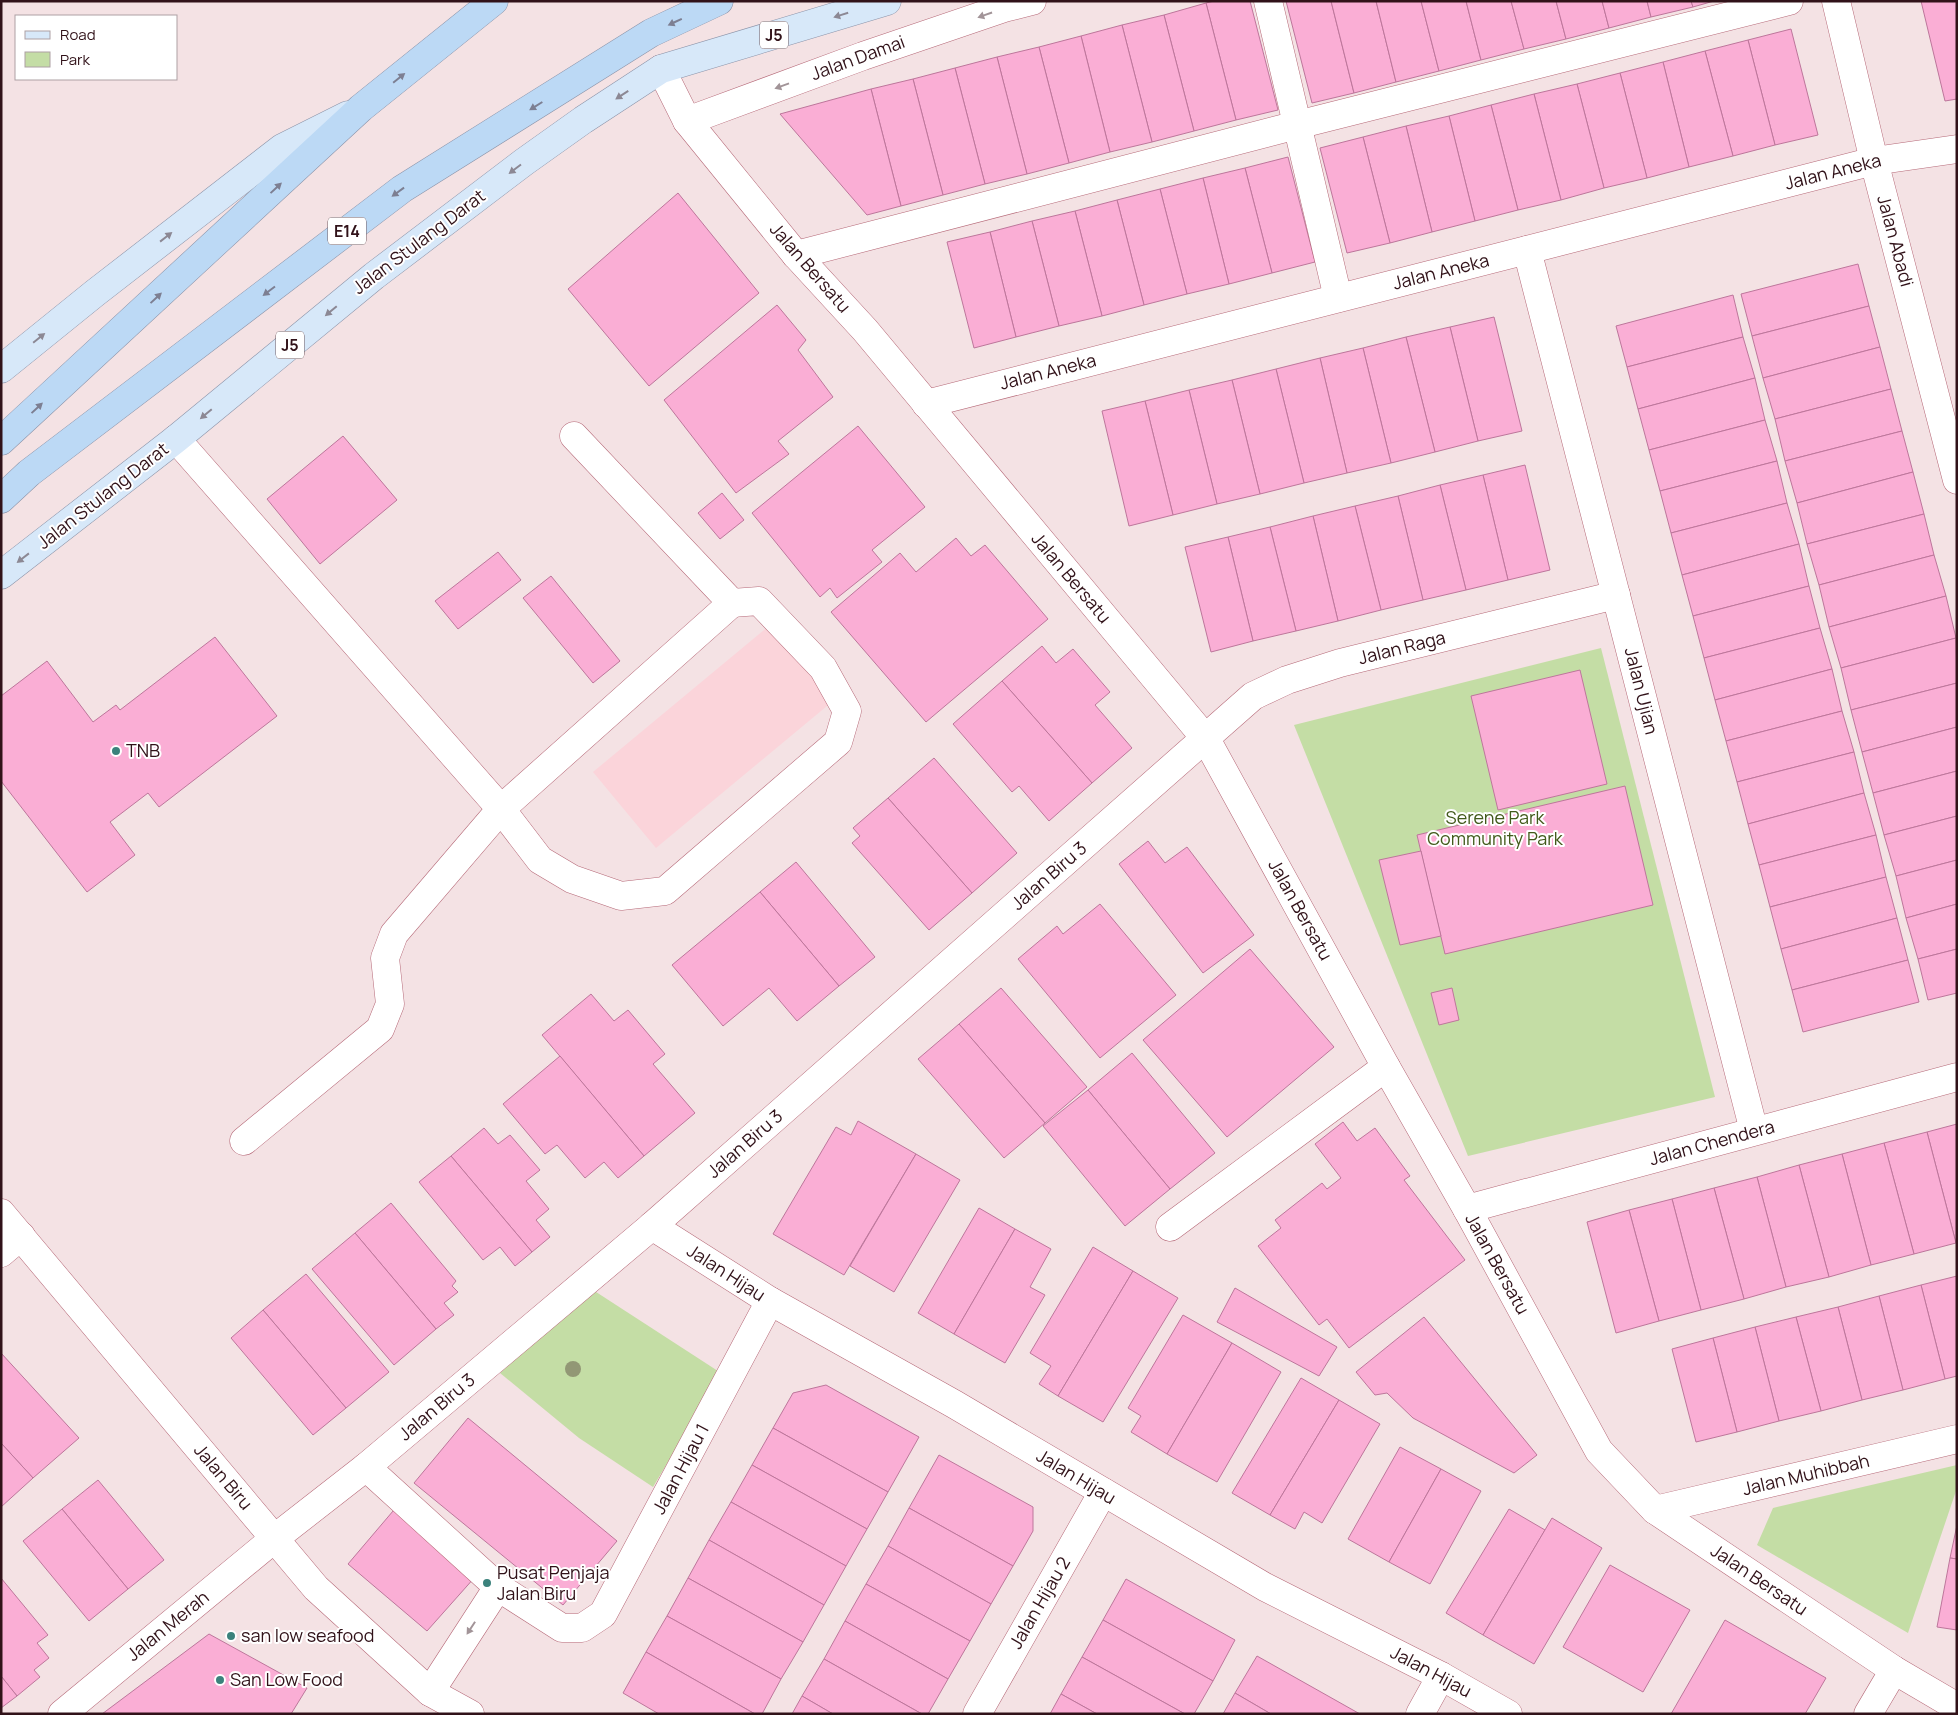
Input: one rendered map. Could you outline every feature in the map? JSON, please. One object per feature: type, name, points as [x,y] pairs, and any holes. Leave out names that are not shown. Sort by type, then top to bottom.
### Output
[{"type":"highway","points":[[1,441],[362,108],[494,1]]},
{"type":"highway","name":"E14","points":[[1,498],[29,473],[402,190],[651,33],[719,1]]},
{"type":"main road","name":"Jalan Stulang Darat","points":[[1,575],[176,439],[374,276],[583,120],[661,69],[887,1]]},
{"type":"main road","points":[[1,369],[94,293],[282,148],[362,108]]},
{"type":"street","name":"Jalan Damai","points":[[687,121],[863,56],[1004,8],[1032,1]]},
{"type":"street","points":[[1268,1],[1338,298]]},
{"type":"street","points":[[796,255],[1297,125],[1789,1]]},
{"type":"street","name":"Jalan Abadi","points":[[1836,1],[1874,161],[1957,480]]},
{"type":"street","name":"Jalan Bersatu","points":[[661,69],[687,121],[796,255],[865,330],[1206,739],[1386,1067],[1467,1209],[1599,1452],[1655,1510],[1894,1670],[1957,1707]]},
{"type":"street","name":"Jalan Aneka","points":[[926,404],[1874,161],[1957,149]]},
{"type":"street","name":"Jalan Ujian","points":[[1527,250],[1754,1131]]},
{"type":"street","points":[[574,436],[732,603]]},
{"type":"street","points":[[176,439],[501,809],[540,860],[572,879],[621,896],[665,891],[838,742],[847,711],[823,668],[759,601],[732,603],[501,809],[394,934],[385,958],[390,1004],[380,1029],[244,1142]]},
{"type":"street","name":"Jalan Raga","points":[[1206,739],[1253,696],[1288,680],[1340,663],[1616,595]]},
{"type":"street","name":"Jalan Biru 3","points":[[275,1538],[366,1466],[652,1226],[1206,739]]},
{"type":"street","points":[[1170,1227],[1386,1067]]},
{"type":"street","name":"Jalan Chendera","points":[[1467,1209],[1957,1076]]},
{"type":"street","name":"Jalan Biru","points":[[1,1213],[11,1244],[275,1538],[316,1588],[377,1646],[430,1692],[470,1714]]},
{"type":"street","name":"Jalan Hijau","points":[[652,1226],[770,1302],[954,1404],[1265,1588],[1441,1676],[1508,1714]]},
{"type":"street","name":"Jalan Hijau 1","points":[[498,1587],[562,1628],[582,1628],[603,1614],[770,1302]]},
{"type":"street","name":"Jalan Muhibbah","points":[[1655,1510],[1957,1439]]},
{"type":"street","points":[[366,1466],[498,1587],[430,1692]]},
{"type":"street","name":"Jalan Hijau 2","points":[[976,1714],[1103,1492]]},
{"type":"street","name":"Jalan Merah","points":[[62,1714],[275,1538]]},
{"type":"street","points":[[1868,1714],[1894,1670]]},
{"type":"street","points":[[1420,1714],[1441,1676]]},
{"type":"shaded area","points":[[770,625],[833,701],[656,848],[593,772]]},
{"type":"green space","name":"Serene Park Community Park","points":[[1601,648],[1715,1097],[1468,1156],[1294,725]]},
{"type":"green space","points":[[593,1290],[721,1373],[653,1487],[579,1438],[500,1373]]},
{"type":"green space","points":[[1957,1465],[1957,1488],[1908,1633],[1757,1545],[1773,1508]]},
{"type":"building","points":[[1214,1],[1250,1],[1278,110],[1236,120],[1206,3]]},
{"type":"building","points":[[1286,1],[1331,1],[1354,93],[1312,103]]},
{"type":"building","points":[[1331,1],[1376,1],[1396,82],[1354,93]]},
{"type":"building","points":[[1376,1],[1421,1],[1439,71],[1396,82]]},
{"type":"building","points":[[1421,1],[1466,1],[1481,60],[1439,71]]},
{"type":"building","points":[[1466,1],[1511,1],[1524,49],[1481,60]]},
{"type":"building","points":[[1511,1],[1556,1],[1566,39],[1524,49]]},
{"type":"building","points":[[1556,1],[1602,1],[1609,28],[1566,39]]},
{"type":"building","points":[[1602,1],[1647,1],[1651,17],[1609,28]]},
{"type":"building","points":[[1647,1],[1691,1],[1693,7],[1651,17]]},
{"type":"building","points":[[1691,1],[1714,1],[1693,7]]},
{"type":"building","points":[[1921,1],[1957,1],[1957,99],[1945,101]]},
{"type":"building","points":[[1206,3],[1236,120],[1194,131],[1164,15]]},
{"type":"building","points":[[1164,15],[1194,131],[1152,142],[1122,25]]},
{"type":"building","points":[[1122,25],[1152,142],[1110,152],[1081,36]]},
{"type":"building","points":[[1791,29],[1818,135],[1775,145],[1748,40]]},
{"type":"building","points":[[1081,36],[1110,152],[1069,163],[1039,47]]},
{"type":"building","points":[[1748,40],[1775,145],[1733,156],[1705,51]]},
{"type":"building","points":[[1039,47],[1069,163],[1027,174],[997,57]]},
{"type":"building","points":[[1705,51],[1733,156],[1689,167],[1663,62]]},
{"type":"building","points":[[997,57],[1027,174],[985,184],[955,68]]},
{"type":"building","points":[[1663,62],[1689,167],[1647,178],[1620,73]]},
{"type":"building","points":[[955,68],[985,184],[943,195],[913,79]]},
{"type":"building","points":[[1620,73],[1647,178],[1604,188],[1577,84]]},
{"type":"building","points":[[913,79],[943,195],[901,206],[871,89]]},
{"type":"building","points":[[1577,84],[1604,188],[1561,200],[1534,94]]},
{"type":"building","points":[[871,89],[901,206],[867,215],[780,114]]},
{"type":"building","points":[[1534,94],[1561,200],[1518,210],[1491,105]]},
{"type":"building","points":[[1491,105],[1518,210],[1475,221],[1449,116]]},
{"type":"building","points":[[1449,116],[1475,221],[1432,232],[1406,126]]},
{"type":"building","points":[[1406,126],[1432,232],[1390,243],[1363,137]]},
{"type":"building","points":[[1363,137],[1390,243],[1347,253],[1320,148]]},
{"type":"building","points":[[1288,157],[1315,262],[1272,273],[1245,168]]},
{"type":"building","points":[[1245,168],[1272,273],[1229,284],[1203,178]]},
{"type":"building","points":[[1203,178],[1229,284],[1187,294],[1160,189]]},
{"type":"building","points":[[1160,189],[1187,294],[1144,305],[1117,200]]},
{"type":"building","points":[[678,193],[759,293],[649,386],[568,289]]},
{"type":"building","points":[[1117,200],[1144,305],[1102,316],[1075,211]]},
{"type":"building","points":[[1075,211],[1102,316],[1059,326],[1032,221]]},
{"type":"building","points":[[1032,221],[1059,326],[1016,337],[990,232]]},
{"type":"building","points":[[990,232],[1016,337],[974,348],[947,242]]},
{"type":"building","points":[[1858,264],[1869,306],[1752,336],[1741,294]]},
{"type":"building","points":[[1733,295],[1743,337],[1627,367],[1616,326]]},
{"type":"building","points":[[777,305],[806,340],[798,350],[833,397],[778,441],[789,454],[736,493],[664,400]]},
{"type":"building","points":[[1869,306],[1880,347],[1763,378],[1752,336]]},
{"type":"building","points":[[1494,317],[1522,431],[1478,441],[1450,327]]},
{"type":"building","points":[[1450,327],[1478,441],[1435,452],[1406,337]]},
{"type":"building","points":[[1406,337],[1435,452],[1391,463],[1363,348]]},
{"type":"building","points":[[1743,337],[1755,378],[1638,409],[1627,367]]},
{"type":"building","points":[[1880,347],[1891,389],[1775,419],[1763,378]]},
{"type":"building","points":[[1363,348],[1391,463],[1347,473],[1320,358]]},
{"type":"building","points":[[1320,358],[1347,473],[1304,483],[1276,369]]},
{"type":"building","points":[[1276,369],[1304,483],[1260,494],[1232,380]]},
{"type":"building","points":[[1755,378],[1765,420],[1649,450],[1638,409]]},
{"type":"building","points":[[1232,380],[1260,494],[1217,504],[1189,390]]},
{"type":"building","points":[[1891,389],[1902,431],[1785,461],[1775,419]]},
{"type":"building","points":[[1189,390],[1217,504],[1173,515],[1145,401]]},
{"type":"building","points":[[1145,401],[1173,515],[1129,526],[1102,411]]},
{"type":"building","points":[[1765,420],[1777,461],[1660,491],[1649,450]]},
{"type":"building","points":[[858,426],[925,507],[872,550],[882,562],[837,598],[830,588],[820,597],[752,513]]},
{"type":"building","points":[[1902,431],[1913,472],[1797,503],[1785,461]]},
{"type":"building","points":[[343,436],[397,500],[320,564],[267,499]]},
{"type":"building","points":[[1777,461],[1787,503],[1671,533],[1660,491]]},
{"type":"building","points":[[1525,465],[1550,570],[1508,580],[1483,475]]},
{"type":"building","points":[[1913,472],[1924,514],[1807,544],[1797,503]]},
{"type":"building","points":[[1483,475],[1508,580],[1466,590],[1440,485]]},
{"type":"building","points":[[1440,485],[1466,590],[1423,600],[1398,496]]},
{"type":"building","points":[[722,493],[744,520],[720,539],[698,513]]},
{"type":"building","points":[[1398,496],[1423,600],[1381,610],[1355,506]]},
{"type":"building","points":[[1787,503],[1799,544],[1682,575],[1671,533]]},
{"type":"building","points":[[1355,506],[1381,610],[1338,621],[1313,516]]},
{"type":"building","points":[[1924,514],[1934,555],[1819,585],[1807,544]]},
{"type":"building","points":[[1313,516],[1338,621],[1296,631],[1270,527]]},
{"type":"building","points":[[1270,527],[1296,631],[1253,641],[1228,537]]},
{"type":"building","points":[[1228,537],[1253,641],[1211,652],[1185,547]]},
{"type":"building","points":[[956,538],[971,556],[985,545],[1048,619],[926,722],[831,612],[900,553],[916,572]]},
{"type":"building","points":[[1799,544],[1809,586],[1693,616],[1682,575]]},
{"type":"building","points":[[498,552],[521,580],[458,629],[435,601]]},
{"type":"building","points":[[1934,555],[1946,596],[1829,627],[1819,585]]},
{"type":"building","points":[[551,576],[620,661],[593,683],[523,598]]},
{"type":"building","points":[[1809,586],[1820,628],[1704,658],[1693,616]]},
{"type":"building","points":[[1946,596],[1956,638],[1841,668],[1829,627]]},
{"type":"building","points":[[1820,628],[1832,669],[1715,700],[1704,658]]},
{"type":"building","name":"TNB","points":[[215,637],[277,716],[159,807],[148,793],[110,822],[135,855],[87,892],[1,781],[1,696],[47,661],[93,722],[116,705],[120,710]]},
{"type":"building","points":[[1956,638],[1957,683],[1851,710],[1841,668]]},
{"type":"building","points":[[1042,646],[1056,663],[1073,649],[1110,692],[1095,705],[1132,748],[1092,783],[1002,681]]},
{"type":"building","points":[[1832,669],[1842,711],[1726,741],[1715,700]]},
{"type":"building","points":[[1580,670],[1607,784],[1498,810],[1471,696]]},
{"type":"building","points":[[1002,681],[1092,783],[1049,821],[1019,786],[1012,792],[953,724]]},
{"type":"building","points":[[1957,683],[1957,727],[1862,752],[1851,710]]},
{"type":"building","points":[[1842,711],[1854,752],[1737,782],[1726,741]]},
{"type":"building","points":[[1957,727],[1957,771],[1873,793],[1862,752]]},
{"type":"building","points":[[1854,752],[1864,793],[1748,824],[1737,782]]},
{"type":"building","points":[[934,758],[1017,853],[972,893],[888,798]]},
{"type":"building","points":[[1957,771],[1957,816],[1884,835],[1873,793]]},
{"type":"building","points":[[1625,786],[1653,905],[1445,954],[1417,835]]},
{"type":"building","points":[[1864,793],[1876,835],[1759,865],[1748,824]]},
{"type":"building","points":[[888,798],[972,893],[929,930],[852,843],[860,836],[853,828]]},
{"type":"building","points":[[1957,816],[1957,860],[1896,876],[1884,835]]},
{"type":"building","points":[[1876,835],[1886,877],[1770,907],[1759,865]]},
{"type":"building","points":[[1148,841],[1165,863],[1187,847],[1254,935],[1203,973],[1119,864]]},
{"type":"building","points":[[1421,851],[1441,936],[1400,945],[1379,860]]},
{"type":"building","points":[[1957,860],[1957,904],[1906,918],[1896,876]]},
{"type":"building","points":[[796,862],[875,957],[839,986],[760,892]]},
{"type":"building","points":[[1886,877],[1897,918],[1781,949],[1770,907]]},
{"type":"building","points":[[760,892],[839,986],[797,1021],[769,988],[723,1026],[672,965]]},
{"type":"building","points":[[1100,904],[1176,995],[1100,1058],[1018,959],[1057,926],[1063,934]]},
{"type":"building","points":[[1957,904],[1957,949],[1918,959],[1906,918]]},
{"type":"building","points":[[1897,918],[1908,960],[1792,990],[1781,949]]},
{"type":"building","points":[[1250,949],[1334,1047],[1227,1137],[1143,1040]]},
{"type":"building","points":[[1957,949],[1957,993],[1928,1000],[1918,959]]},
{"type":"building","points":[[1908,960],[1919,1002],[1803,1032],[1792,990]]},
{"type":"building","points":[[1001,988],[1087,1087],[1045,1123],[959,1024]]},
{"type":"building","points":[[1452,988],[1459,1020],[1439,1025],[1431,993]]},
{"type":"building","points":[[591,994],[614,1021],[628,1010],[665,1054],[653,1064],[695,1113],[644,1156],[542,1035]]},
{"type":"building","points":[[959,1024],[1045,1123],[1004,1158],[918,1059]]},
{"type":"building","points":[[1132,1053],[1215,1153],[1170,1189],[1088,1090]]},
{"type":"building","points":[[560,1056],[644,1156],[618,1178],[604,1162],[585,1178],[557,1145],[545,1154],[503,1104]]},
{"type":"building","points":[[1088,1090],[1170,1189],[1125,1226],[1043,1126]]},
{"type":"building","points":[[858,1121],[916,1154],[844,1275],[773,1234],[836,1127],[851,1135]]},
{"type":"building","points":[[1343,1122],[1357,1141],[1375,1128],[1410,1176],[1404,1180],[1465,1260],[1349,1348],[1327,1319],[1319,1325],[1258,1246],[1281,1228],[1275,1220],[1322,1183],[1327,1189],[1341,1178],[1315,1144]]},
{"type":"building","points":[[1957,1124],[1957,1242],[1956,1243],[1927,1132]]},
{"type":"building","points":[[484,1128],[498,1144],[510,1135],[540,1170],[526,1181],[549,1209],[536,1220],[550,1237],[532,1252],[451,1156]]},
{"type":"building","points":[[1927,1132],[1956,1243],[1914,1254],[1884,1143]]},
{"type":"building","points":[[1884,1143],[1914,1254],[1871,1265],[1842,1154]]},
{"type":"building","points":[[916,1154],[960,1180],[894,1292],[850,1266]]},
{"type":"building","points":[[1842,1154],[1871,1265],[1829,1277],[1799,1165]]},
{"type":"building","points":[[451,1156],[532,1252],[515,1266],[500,1247],[483,1260],[419,1182]]},
{"type":"building","points":[[1799,1165],[1829,1277],[1786,1287],[1757,1177]]},
{"type":"building","points":[[1757,1177],[1786,1287],[1744,1299],[1714,1188]]},
{"type":"building","points":[[1714,1188],[1744,1299],[1701,1310],[1672,1199]]},
{"type":"building","points":[[1672,1199],[1701,1310],[1659,1321],[1629,1210]]},
{"type":"building","points":[[391,1203],[456,1281],[452,1286],[458,1292],[444,1303],[454,1315],[436,1329],[355,1233]]},
{"type":"building","points":[[979,1208],[1015,1229],[954,1334],[918,1313]]},
{"type":"building","points":[[1629,1210],[1659,1321],[1616,1333],[1587,1222]]},
{"type":"building","points":[[1015,1229],[1051,1249],[1030,1287],[1045,1295],[1005,1363],[954,1334]]},
{"type":"building","points":[[355,1233],[436,1329],[394,1365],[312,1269]]},
{"type":"building","points":[[1093,1247],[1133,1271],[1058,1396],[1039,1384],[1051,1366],[1030,1353]]},
{"type":"building","points":[[1133,1271],[1178,1298],[1103,1422],[1058,1396]]},
{"type":"building","points":[[306,1274],[389,1372],[346,1408],[263,1310]]},
{"type":"building","points":[[1957,1276],[1957,1376],[1945,1379],[1921,1285]]},
{"type":"building","points":[[1921,1285],[1945,1379],[1903,1390],[1879,1296]]},
{"type":"building","points":[[1235,1288],[1337,1347],[1319,1376],[1217,1322]]},
{"type":"building","points":[[1879,1296],[1903,1390],[1862,1400],[1838,1307]]},
{"type":"building","points":[[1838,1307],[1862,1400],[1821,1411],[1796,1317]]},
{"type":"building","points":[[263,1310],[346,1408],[313,1435],[231,1338]]},
{"type":"building","points":[[1183,1315],[1232,1343],[1167,1454],[1131,1432],[1141,1416],[1128,1408]]},
{"type":"building","points":[[1424,1317],[1537,1455],[1514,1473],[1413,1418],[1387,1393],[1375,1395],[1356,1372]]},
{"type":"building","points":[[1796,1317],[1821,1411],[1779,1421],[1755,1327]]},
{"type":"building","points":[[1755,1327],[1779,1421],[1737,1432],[1713,1338]]},
{"type":"building","points":[[1713,1338],[1737,1432],[1696,1442],[1672,1349]]},
{"type":"building","points":[[1232,1343],[1281,1372],[1217,1482],[1167,1454]]},
{"type":"building","points":[[1,1353],[79,1438],[33,1478],[1,1443]]},
{"type":"building","points":[[1301,1378],[1339,1400],[1270,1515],[1232,1493]]},
{"type":"building","points":[[826,1385],[919,1437],[888,1492],[773,1428],[793,1393]]},
{"type":"building","points":[[1339,1400],[1380,1424],[1322,1523],[1304,1512],[1295,1529],[1270,1515]]},
{"type":"building","points":[[468,1418],[617,1541],[563,1605],[414,1483]]},
{"type":"building","points":[[773,1428],[888,1492],[867,1529],[752,1465]]},
{"type":"building","points":[[1,1443],[33,1478],[1,1507]]},
{"type":"building","points":[[1400,1447],[1441,1469],[1389,1562],[1348,1539]]},
{"type":"building","points":[[939,1455],[1033,1507],[1033,1531],[1013,1566],[909,1508]]},
{"type":"building","points":[[752,1465],[867,1529],[846,1566],[731,1502]]},
{"type":"building","points":[[1441,1469],[1481,1491],[1430,1584],[1389,1562]]},
{"type":"building","points":[[98,1480],[164,1560],[128,1589],[62,1509]]},
{"type":"building","points":[[731,1502],[846,1566],[824,1605],[709,1540]]},
{"type":"building","points":[[399,1504],[475,1577],[427,1631],[348,1564]]},
{"type":"building","points":[[909,1508],[1013,1566],[991,1604],[888,1546]]},
{"type":"building","points":[[62,1509],[128,1589],[89,1621],[23,1541]]},
{"type":"building","points":[[1509,1509],[1545,1530],[1483,1635],[1446,1613]]},
{"type":"building","points":[[1552,1518],[1602,1548],[1534,1664],[1483,1635]]},
{"type":"building","points":[[1957,1525],[1957,1559],[1950,1558]]},
{"type":"building","points":[[709,1540],[824,1605],[803,1642],[688,1578]]},
{"type":"building","points":[[888,1546],[991,1604],[970,1641],[866,1584]]},
{"type":"building","points":[[1950,1558],[1957,1559],[1957,1630],[1937,1627]]},
{"type":"building","points":[[1610,1565],[1690,1610],[1643,1692],[1563,1647]]},
{"type":"building","points":[[1,1578],[48,1635],[37,1643],[49,1658],[34,1670],[40,1677],[17,1696],[1,1676]]},
{"type":"building","points":[[688,1578],[803,1642],[781,1679],[667,1616]]},
{"type":"building","points":[[1126,1579],[1235,1640],[1213,1681],[1103,1620]]},
{"type":"building","points":[[866,1584],[970,1641],[948,1679],[845,1621]]},
{"type":"building","points":[[667,1616],[781,1679],[762,1714],[755,1714],[646,1652]]},
{"type":"building","points":[[1103,1620],[1213,1681],[1194,1714],[1185,1714],[1082,1657]]},
{"type":"building","points":[[1725,1620],[1826,1678],[1805,1714],[1671,1714]]},
{"type":"building","points":[[845,1621],[948,1679],[928,1714],[922,1714],[824,1659]]},
{"type":"building","name":"San Low Food","points":[[209,1634],[307,1688],[291,1714],[102,1714]]},
{"type":"building","points":[[646,1652],[755,1714],[659,1714],[623,1693]]},
{"type":"building","points":[[1257,1656],[1360,1714],[1271,1714],[1235,1693]]},
{"type":"building","points":[[1082,1657],[1185,1714],[1097,1714],[1061,1694]]},
{"type":"building","points":[[824,1659],[922,1714],[833,1714],[802,1696]]},
{"type":"building","points":[[1,1676],[17,1696],[1,1708]]},
{"type":"building","points":[[1235,1693],[1271,1714],[1223,1714]]},
{"type":"building","points":[[1061,1694],[1097,1714],[1050,1714]]},
{"type":"building","points":[[802,1696],[833,1714],[792,1714]]},
{"type":"place","name":"TNB","points":[[116,751]]},
{"type":"place","name":"Pusat Penjaja Jalan Biru","points":[[487,1583]]},
{"type":"place","name":"san low seafood","points":[[231,1636]]},
{"type":"place","name":"San Low Food","points":[[220,1680]]}]
